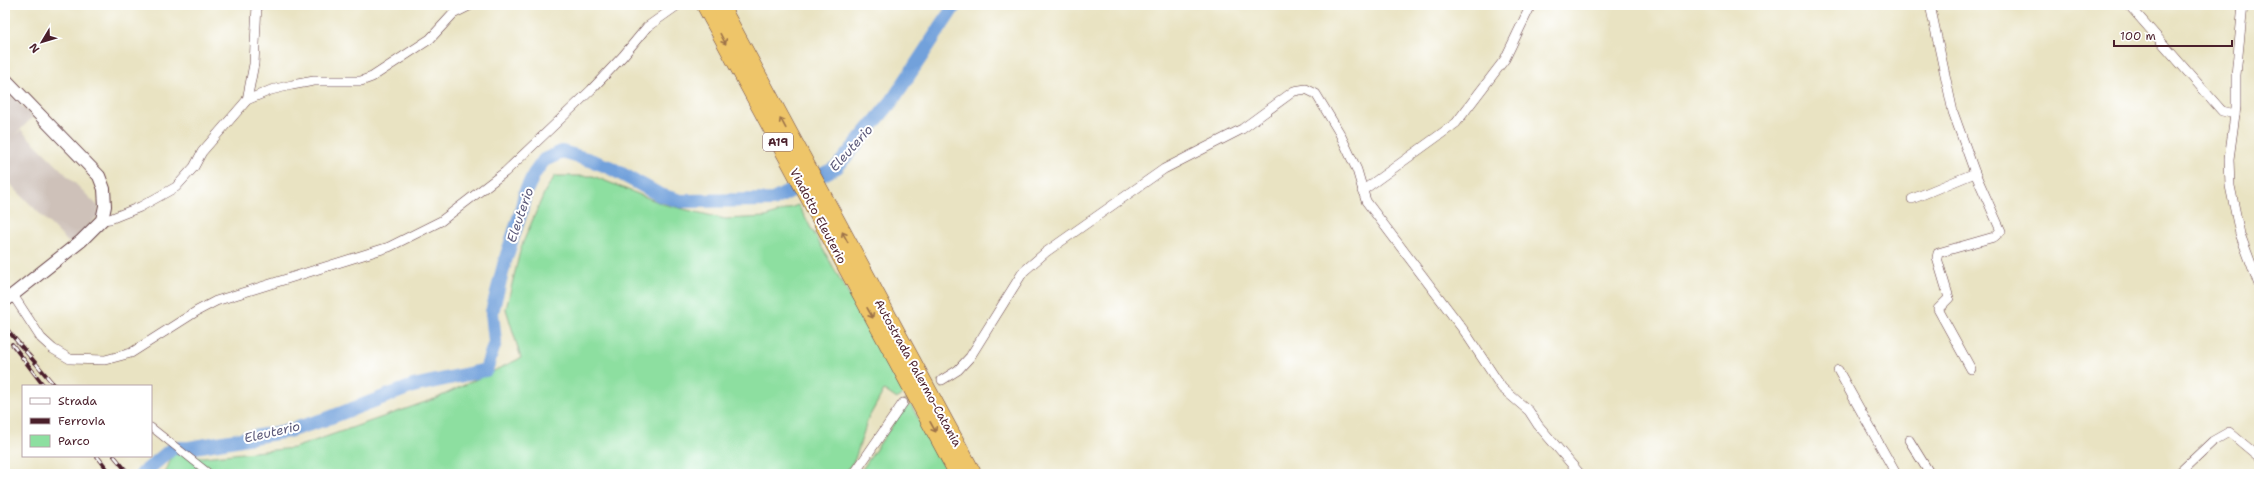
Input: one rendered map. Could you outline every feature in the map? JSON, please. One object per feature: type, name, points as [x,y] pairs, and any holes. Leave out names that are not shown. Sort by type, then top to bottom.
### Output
[{"type":"highway","name":"Viadotto Eleuterio","points":[[705,5],[857,275]]},
{"type":"highway","name":"Viadotto Eleuterio","points":[[720,5],[857,275]]},
{"type":"highway","name":"Autostrada Palermo-Catania","points":[[857,275],[958,474]]},
{"type":"highway","name":"Autostrada Palermo-Catania","points":[[857,275],[973,474]]},
{"type":"street","points":[[247,100],[254,64],[257,5]]},
{"type":"street","points":[[102,220],[110,219],[140,207],[176,187],[194,167],[202,152],[247,100],[271,90],[292,85],[314,81],[361,81],[372,77],[430,38],[453,14],[471,5]]},
{"type":"street","points":[[5,79],[99,176],[104,189],[105,206],[102,220],[81,241],[9,298],[40,338],[53,349],[70,359],[106,360],[131,353],[197,311],[216,301],[388,247],[441,221],[482,192],[591,90],[623,56],[647,27],[678,5]]},
{"type":"street","points":[[1362,191],[1456,123],[1488,84],[1505,59],[1531,5]]},
{"type":"street","points":[[1930,5],[1953,112],[1975,173],[2001,231],[1994,237],[1938,253],[1937,258],[1949,298],[1938,309],[1971,369]]},
{"type":"street","points":[[2129,5],[2222,111],[2235,114]]},
{"type":"street","points":[[2242,5],[2236,75],[2235,114],[2229,159],[2230,186],[2240,234],[2259,285]]},
{"type":"street","points":[[942,380],[958,370],[970,357],[1023,272],[1037,260],[1164,169],[1242,129],[1294,91],[1306,89],[1316,94],[1339,132],[1352,159],[1366,201],[1465,332],[1502,388],[1529,411],[1538,425],[1580,474]]},
{"type":"street","points":[[1912,199],[1975,173]]},
{"type":"street","points":[[1838,370],[1896,474]]},
{"type":"street","points":[[854,474],[903,404]]},
{"type":"street","points":[[152,428],[210,474]]},
{"type":"street","points":[[2178,474],[2213,441],[2229,432],[2259,457]]},
{"type":"street","points":[[1910,440],[1930,474]]},
{"type":"shaded area","points":[[5,89],[33,117],[14,136],[21,130],[99,207],[98,216],[70,244],[5,179]]},
{"type":"green space","points":[[555,176],[593,176],[663,204],[725,219],[766,217],[798,205],[904,392],[897,399],[884,390],[868,419],[855,459],[845,474],[165,474],[173,453],[203,457],[294,448],[437,398],[521,358],[506,309],[521,247],[545,191]]},
{"type":"green space","points":[[910,403],[948,474],[859,474],[898,417]]},
{"type":"waterway","name":"Eleuterio","points":[[142,474],[173,448],[189,448],[288,431],[326,419],[413,386],[486,370],[495,342],[492,312],[505,261],[521,212],[525,193],[534,174],[544,160],[562,152],[590,160],[609,167],[660,195],[681,201],[773,200],[837,167],[892,101],[955,5]]},
{"type":"tunnel","points":[[903,403],[942,380]]},
{"type":"railway","points":[[5,327],[54,385]]},
{"type":"railway","points":[[12,344],[43,385]]},
{"type":"railway","points":[[98,457],[111,474]]},
{"type":"railway","points":[[115,457],[129,474]]}]
